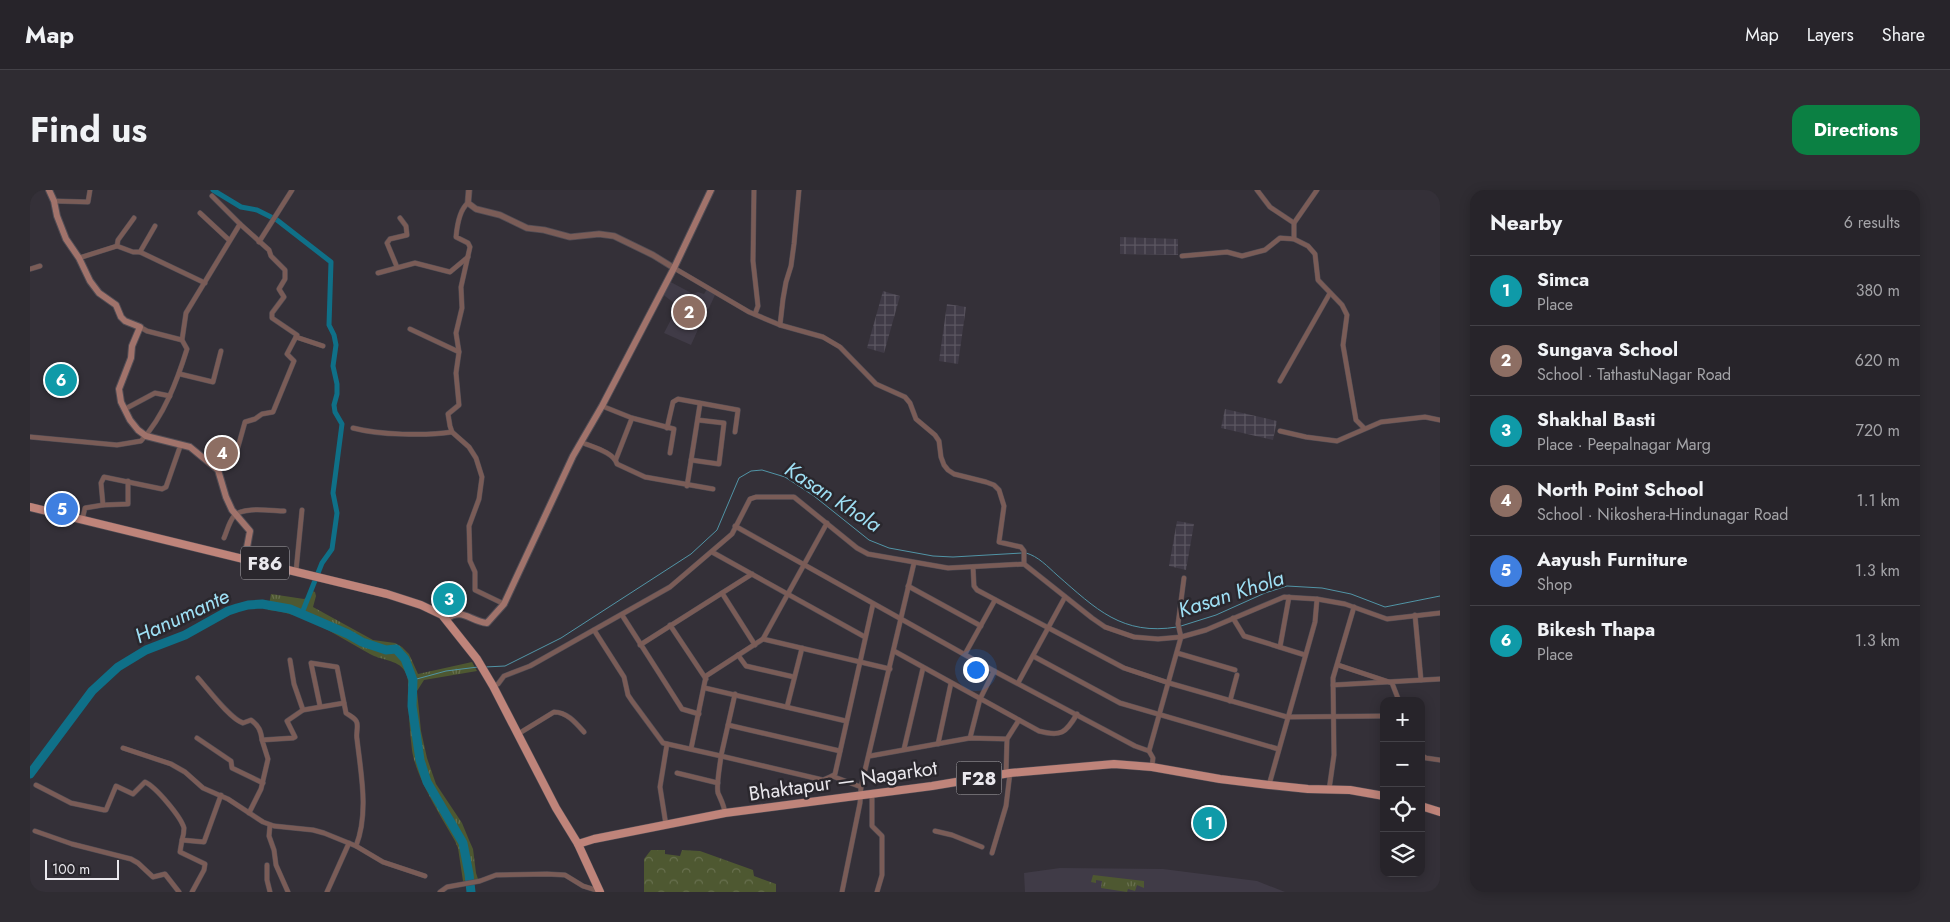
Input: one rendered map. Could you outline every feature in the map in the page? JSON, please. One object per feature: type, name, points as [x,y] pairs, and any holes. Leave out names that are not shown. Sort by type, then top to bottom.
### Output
[{"type":"main road","points":[[49,190],[66,239],[96,289],[116,305],[121,317],[125,321],[140,327],[132,346],[131,358],[118,389],[121,402],[138,430],[146,436],[181,444],[197,451],[218,470],[226,497],[235,514],[250,532],[245,558]]},
{"type":"main road","points":[[446,619],[452,614],[460,614],[480,622],[486,622],[504,604],[581,442],[602,406],[674,268],[711,190]]},
{"type":"main road","name":"F86","points":[[30,507],[400,597],[438,612],[446,619],[485,672],[556,808],[578,844],[600,891]]},
{"type":"main road","name":"Bhaktapur — Nagarkot","points":[[578,844],[594,838],[725,813],[861,791],[872,794],[1008,773],[1114,764],[1152,767],[1269,785],[1367,792],[1380,795]]},
{"type":"main road","points":[[1425,807],[1440,812]]},
{"type":"street","points":[[54,201],[88,202],[90,190]]},
{"type":"street","points":[[258,242],[292,190]]},
{"type":"street","points":[[469,190],[468,203],[460,217],[456,237],[468,243],[470,247],[461,287],[462,308],[456,328],[459,352],[456,373],[459,405],[448,414],[452,432],[469,447],[481,469],[482,477],[478,499],[469,526],[470,561],[475,572],[475,590],[504,604]]},
{"type":"street","points":[[754,190],[753,261],[758,306],[755,314]]},
{"type":"street","points":[[780,325],[783,299],[791,266],[800,190]]},
{"type":"street","points":[[1257,190],[1270,207],[1294,224]]},
{"type":"street","points":[[1294,239],[1294,224],[1317,190]]},
{"type":"street","points":[[212,196],[268,250],[271,256],[285,270],[285,279],[279,289],[284,297],[276,305],[272,318],[295,334],[296,337],[324,346]]},
{"type":"street","points":[[468,203],[476,209],[500,214],[527,228],[544,230],[570,237],[606,234],[614,236],[632,243],[755,314],[780,325],[823,336],[840,347],[876,384],[905,397],[910,403],[916,419],[935,435],[939,441],[941,457],[948,470],[961,476],[994,485],[999,490],[1004,506],[999,542],[1021,547],[1024,551],[1024,564]]},
{"type":"street","points":[[200,212],[229,240]]},
{"type":"street","points":[[117,246],[118,240],[134,218]]},
{"type":"street","points":[[397,268],[387,243],[390,239],[407,235],[406,226],[400,218]]},
{"type":"street","points":[[31,437],[117,445],[141,442],[170,396],[180,374],[187,349],[182,340],[186,313],[240,224]]},
{"type":"street","points":[[140,252],[155,226]]},
{"type":"street","points":[[1182,256],[1227,252],[1242,256],[1265,250],[1280,238],[1294,239],[1308,246],[1315,254],[1318,280],[1342,305],[1347,315],[1342,345],[1356,420],[1364,428]]},
{"type":"street","points":[[79,258],[117,246],[133,252],[140,252],[205,283]]},
{"type":"street","points":[[378,273],[415,263],[450,272],[469,257]]},
{"type":"street","points":[[30,269],[40,266]]},
{"type":"street","points":[[1280,382],[1330,293]]},
{"type":"street","points":[[140,327],[147,331],[182,340]]},
{"type":"street","points":[[410,329],[459,352]]},
{"type":"street","points":[[218,470],[238,447],[245,422],[255,419],[262,414],[273,412],[294,361],[288,354],[296,337]]},
{"type":"street","points":[[180,374],[213,382],[221,351]]},
{"type":"street","points":[[125,409],[155,393],[170,396]]},
{"type":"street","points":[[667,428],[674,400],[678,399],[738,410],[735,432]]},
{"type":"street","points":[[687,486],[700,404]]},
{"type":"street","points":[[602,406],[632,418],[674,429],[670,453]]},
{"type":"street","points":[[1280,431],[1337,441],[1381,422],[1425,417],[1440,420]]},
{"type":"street","points":[[616,459],[632,418]]},
{"type":"street","points":[[691,460],[719,464],[724,424],[698,420]]},
{"type":"street","points":[[354,428],[369,432],[407,434],[452,432]]},
{"type":"street","points":[[581,442],[616,459],[618,464],[641,476],[687,486],[713,489]]},
{"type":"street","points":[[103,505],[102,478],[109,477],[162,488],[166,487],[181,444]]},
{"type":"street","points":[[82,520],[85,508],[128,504],[128,481]]},
{"type":"street","points":[[493,686],[498,684],[504,676],[530,666],[670,587],[732,534],[750,499],[756,497],[794,497],[863,551],[914,563],[948,568],[1024,564],[1092,618],[1118,632],[1140,637],[1158,639],[1182,637],[1206,630],[1274,601],[1289,597],[1317,599],[1354,607],[1387,619],[1440,612]]},
{"type":"street","points":[[224,538],[235,514],[250,510],[284,512]]},
{"type":"street","points":[[296,571],[302,510]]},
{"type":"street","points":[[691,749],[709,673],[763,639],[827,523]]},
{"type":"street","points":[[735,526],[994,671],[1135,746],[1149,751],[1153,758],[1152,767]]},
{"type":"street","points":[[712,552],[865,637]]},
{"type":"street","points":[[842,892],[861,791],[914,563]]},
{"type":"street","points":[[973,566],[975,588],[1048,629],[1124,668],[1287,717],[1380,716]]},
{"type":"street","points":[[640,645],[752,574]]},
{"type":"street","points":[[1149,751],[1182,637],[1178,624],[1184,578]]},
{"type":"street","points":[[908,586],[980,626]]},
{"type":"street","points":[[722,593],[755,645]]},
{"type":"street","points":[[1018,683],[1065,597]]},
{"type":"street","points":[[1280,647],[1287,618],[1289,597]]},
{"type":"street","points":[[1269,785],[1315,622],[1317,599]]},
{"type":"street","points":[[965,654],[995,600]]},
{"type":"street","points":[[594,630],[624,677],[628,695],[659,740],[667,744],[823,780],[835,774],[859,662],[874,604]]},
{"type":"street","points":[[1329,790],[1334,755],[1333,678],[1354,607]]},
{"type":"street","points":[[622,615],[682,709],[698,714]]},
{"type":"street","points":[[1415,615],[1420,680]]},
{"type":"street","points":[[1233,618],[1244,636],[1305,655]]},
{"type":"street","points":[[670,625],[706,680]]},
{"type":"street","points":[[763,639],[890,668]]},
{"type":"street","points":[[787,707],[802,648]]},
{"type":"street","points":[[894,652],[1039,731],[1053,734],[1069,729],[1077,714]]},
{"type":"street","points":[[1177,653],[1236,672],[1230,701]]},
{"type":"street","points":[[738,655],[746,666],[794,677]]},
{"type":"street","points":[[1034,656],[1120,703],[1278,748]]},
{"type":"street","points":[[290,660],[294,684],[304,710]]},
{"type":"street","points":[[320,706],[311,662],[337,667],[346,713],[356,720],[357,723],[356,735],[363,791],[362,826],[356,846]]},
{"type":"street","points":[[1338,665],[1392,682]]},
{"type":"street","points":[[904,750],[923,668]]},
{"type":"street","points":[[970,738],[980,699],[994,671]]},
{"type":"street","points":[[198,678],[239,722],[243,723],[251,720],[261,731],[268,759],[263,783],[249,813]]},
{"type":"street","points":[[1333,685],[1440,679],[1440,684]]},
{"type":"street","points":[[938,744],[952,682]]},
{"type":"street","points":[[1392,682],[1397,697]]},
{"type":"street","points":[[705,688],[846,721]]},
{"type":"street","points":[[725,813],[724,804],[718,793],[718,782],[721,756],[735,694]]},
{"type":"street","points":[[262,740],[287,740],[295,737],[287,721],[304,710],[344,703]]},
{"type":"street","points":[[518,734],[554,712],[558,712],[572,720],[584,732]]},
{"type":"street","points":[[992,853],[1006,806],[1008,773],[1007,739],[1019,720]]},
{"type":"street","points":[[728,725],[840,751]]},
{"type":"street","points":[[197,738],[228,758],[231,761],[232,768],[263,783]]},
{"type":"street","points":[[870,756],[970,738],[1007,739]]},
{"type":"street","points":[[666,825],[660,787],[667,744]]},
{"type":"street","points":[[123,748],[171,764],[185,772],[202,788],[221,796],[270,825],[312,830],[356,846],[390,865],[425,876]]},
{"type":"street","points":[[1425,757],[1440,760]]},
{"type":"street","points":[[677,773],[718,782]]},
{"type":"street","points":[[832,776],[861,791]]},
{"type":"street","points":[[36,785],[71,803],[106,810],[116,786],[133,794],[145,782],[163,797],[181,823],[184,829],[180,852],[205,864],[204,870],[192,892]]},
{"type":"street","points":[[872,794],[872,826],[882,836],[882,875],[877,892]]},
{"type":"street","points":[[182,840],[204,842],[221,796]]},
{"type":"street","points":[[270,825],[268,836],[274,850],[276,865],[288,892]]},
{"type":"street","points":[[35,831],[72,844],[131,858],[153,877],[164,874],[179,892]]},
{"type":"street","points":[[936,832],[952,835],[982,847]]},
{"type":"street","points":[[327,892],[349,843]]},
{"type":"street","points":[[267,865],[270,892]]},
{"type":"street","points":[[440,892],[447,887],[501,874],[565,875],[584,886],[600,891]]},
{"type":"shaded area","points":[[1120,237],[1178,239],[1178,255],[1120,254]]},
{"type":"shaded area","points":[[667,280],[693,294],[698,292],[704,294],[707,289],[715,295],[709,308],[695,322],[700,325],[691,345],[664,333],[678,306],[661,293]]},
{"type":"shaded area","points":[[883,291],[900,296],[884,353],[867,348]]},
{"type":"shaded area","points":[[947,304],[966,307],[958,364],[939,361]]},
{"type":"shaded area","points":[[1225,409],[1277,421],[1273,440],[1221,428]]},
{"type":"shaded area","points":[[1177,521],[1194,524],[1186,570],[1169,566]]},
{"type":"shaded area","points":[[1060,868],[1163,869],[1257,881],[1285,892],[1025,892],[1024,873]]},
{"type":"green space","points":[[309,590],[315,592],[316,596],[313,607],[373,640],[395,643],[402,647],[409,654],[418,674],[472,662],[477,671],[424,680],[417,691],[421,731],[427,758],[436,784],[462,823],[473,849],[478,879],[463,881],[458,848],[418,773],[412,750],[408,681],[404,670],[398,664],[374,656],[308,620],[268,610],[271,594],[304,599],[308,597]]},
{"type":"green space","points":[[651,850],[665,850],[665,854],[680,856],[682,850],[700,851],[753,870],[754,876],[776,884],[776,892],[644,892],[644,859]]},
{"type":"green space","points":[[1093,875],[1144,881],[1144,888],[1137,885],[1135,891],[1128,889],[1127,892],[1101,888],[1102,881],[1096,880],[1096,883],[1091,882]]},
{"type":"waterway","points":[[213,190],[241,207],[257,210],[277,220],[331,262],[329,325],[336,345],[333,366],[337,384],[334,405],[335,412],[342,424],[333,493],[337,513],[332,549],[322,563],[302,613]]},
{"type":"waterway","name":"Kasan Khola","points":[[485,667],[505,666],[561,638],[691,554],[717,530],[739,478],[751,471],[762,470],[785,477],[814,496],[869,540],[889,548],[933,556],[953,557],[1022,553]]},
{"type":"waterway","name":"Kasan Khola","points":[[1026,553],[1039,559],[1084,599],[1111,617],[1141,627],[1158,629],[1177,627]]},
{"type":"waterway","name":"Kasan Khola","points":[[1181,626],[1216,615],[1265,593],[1287,586],[1322,588],[1351,594],[1385,607],[1440,596]]},
{"type":"waterway","name":"Hanumante","points":[[30,774],[92,691],[118,667],[146,650],[185,635],[228,611],[248,605],[262,604],[290,609],[362,642],[386,650],[396,649],[405,659],[413,680],[412,706],[420,760],[427,782],[463,843],[471,892]]},
{"type":"waterway","points":[[413,680],[446,671],[478,667]]},
{"type":"place","name":"Sungava School","points":[[689,312]]},
{"type":"place","name":"Bikesh Thapa","points":[[61,380]]},
{"type":"place","name":"North Point School","points":[[222,453]]},
{"type":"place","name":"Aayush Furniture","points":[[62,509]]},
{"type":"place","name":"Shakhal Basti","points":[[449,599]]},
{"type":"place","name":"Simca","points":[[1209,823]]}]
